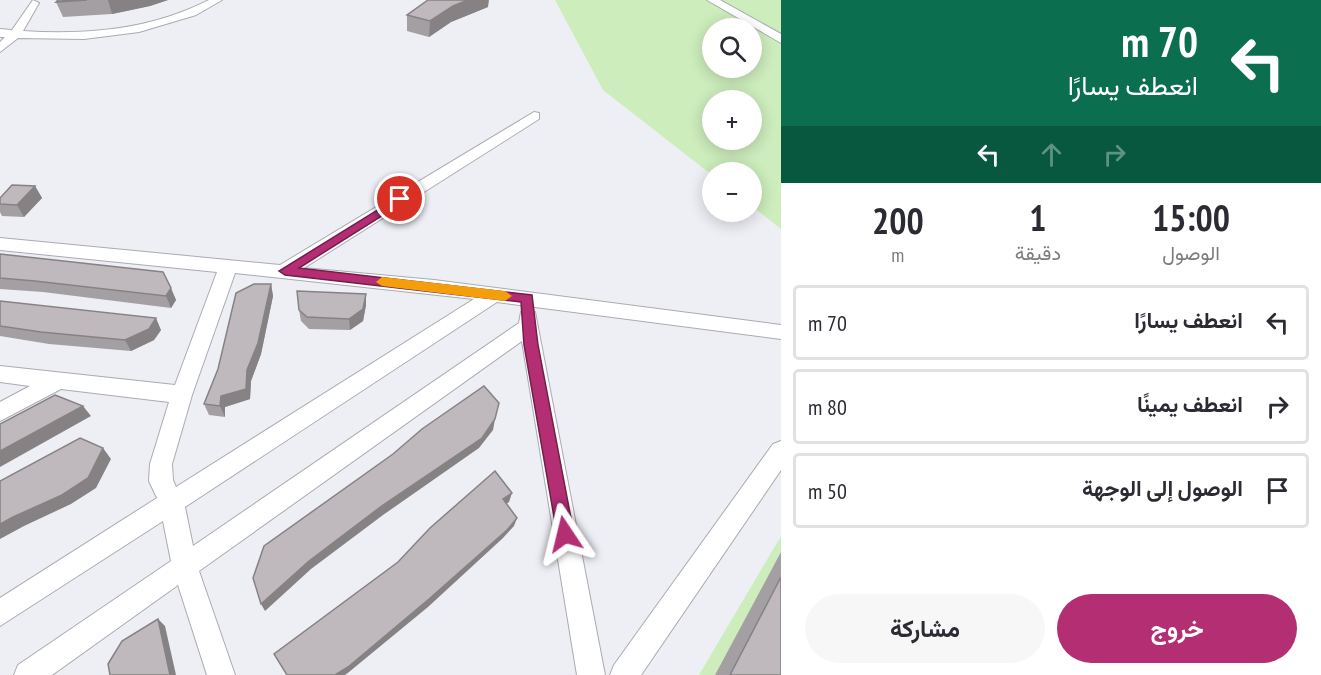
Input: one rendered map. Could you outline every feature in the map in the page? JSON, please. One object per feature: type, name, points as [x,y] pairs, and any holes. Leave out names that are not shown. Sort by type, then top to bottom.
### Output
[{"type":"street","points":[[0,33],[77,37],[128,31],[180,17],[217,0]]},
{"type":"street","points":[[712,0],[781,39]]},
{"type":"street","points":[[0,48],[15,34],[34,3]]},
{"type":"street","points":[[285,271],[534,116]]},
{"type":"street","points":[[0,244],[285,271],[528,298],[781,332]]},
{"type":"street","points":[[221,675],[185,567],[172,504],[161,481],[161,464],[182,395],[228,267]]},
{"type":"street","points":[[0,613],[494,295]]},
{"type":"street","points":[[528,298],[528,327],[591,675]]},
{"type":"street","points":[[28,675],[528,327]]},
{"type":"street","points":[[0,374],[182,395]]},
{"type":"street","points":[[0,412],[58,381]]},
{"type":"street","points":[[624,675],[781,451]]},
{"type":"green space","points":[[555,0],[781,0],[781,229],[762,214],[762,162],[702,162],[702,167],[603,90]]},
{"type":"green space","points":[[781,536],[781,675],[699,675]]},
{"type":"building","points":[[58,0],[87,0],[56,2]]},
{"type":"building","points":[[428,0],[468,0],[453,6],[430,21],[407,15]]},
{"type":"building","points":[[12,185],[35,186],[17,205],[0,204],[0,198]]},
{"type":"building","points":[[0,254],[163,272],[171,288],[166,296],[0,278]]},
{"type":"building","points":[[254,284],[271,284],[258,343],[247,370],[246,389],[221,396],[220,406],[204,404],[218,369],[236,293]]},
{"type":"building","points":[[297,291],[366,294],[363,309],[349,319],[307,317],[299,310]]},
{"type":"building","points":[[0,301],[156,318],[149,329],[125,340],[41,332],[0,326]]},
{"type":"building","points":[[484,386],[499,403],[495,419],[482,438],[383,505],[309,561],[261,604],[253,578],[264,546]]},
{"type":"building","points":[[55,395],[83,406],[0,451],[0,424]]},
{"type":"building","points":[[80,438],[103,448],[88,478],[62,495],[0,524],[0,481]]},
{"type":"building","points":[[495,471],[512,493],[503,499],[517,518],[507,530],[348,667],[335,675],[287,675],[274,654],[398,562],[430,528]]},
{"type":"building","points":[[781,577],[781,675],[730,675]]},
{"type":"building","points":[[158,619],[170,675],[110,675],[108,664],[122,641]]},
{"type":"slow traffic","points":[[382,282],[505,296]]},
{"type":"route","points":[[400,199],[285,271],[528,298],[528,327],[565,534]]}]
